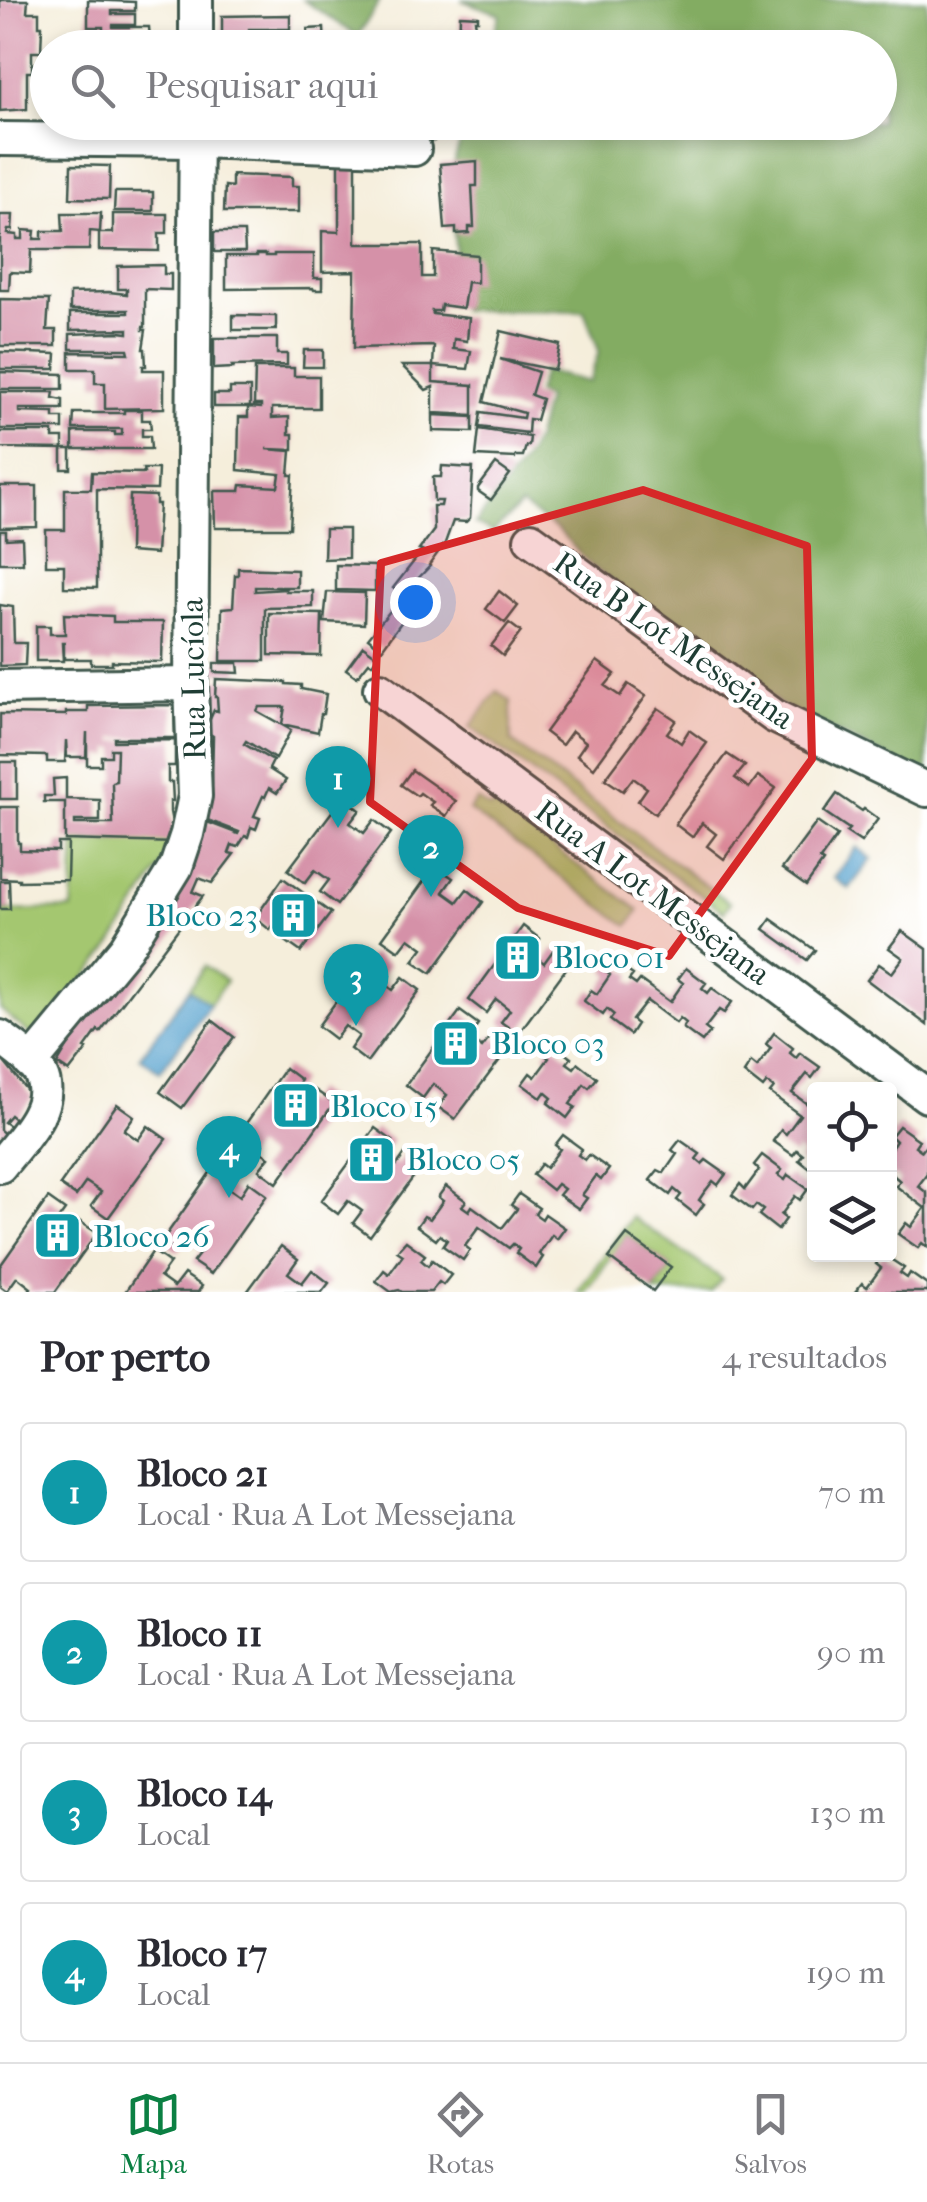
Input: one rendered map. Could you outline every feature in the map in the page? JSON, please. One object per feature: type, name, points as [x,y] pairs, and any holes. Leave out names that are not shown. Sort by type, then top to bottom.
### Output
[{"type":"street","points":[[196,0],[196,30]]},
{"type":"street","points":[[0,139],[30,138]]},
{"type":"street","name":"Rua Lucíola","points":[[31,1063],[126,948],[176,867],[195,796],[191,684],[196,140]]},
{"type":"street","points":[[299,140],[414,149]]},
{"type":"street","name":"Rua B Lot Messejana","points":[[530,539],[774,716],[927,790]]},
{"type":"street","points":[[0,687],[191,684]]},
{"type":"street","name":"Rua A Lot Messejana","points":[[380,689],[927,1096]]},
{"type":"street","points":[[0,1036],[40,1073],[45,1098],[42,1110],[0,1166]]},
{"type":"highlighted area","points":[[643,490],[807,546],[812,759],[669,956],[518,908],[370,802],[381,563]]},
{"type":"green space","points":[[303,0],[380,0],[362,30],[349,30]]},
{"type":"green space","points":[[461,0],[927,0],[927,776],[781,705],[591,566],[559,531],[521,505],[493,532],[475,524],[535,441],[546,398],[536,393],[543,371],[589,382],[599,351],[584,311],[461,310],[449,179],[461,140],[897,140],[897,30],[495,30],[500,14]]},
{"type":"green space","points":[[497,691],[511,701],[511,741],[730,903],[724,912],[470,727]]},
{"type":"green space","points":[[477,800],[491,809],[495,805],[639,910],[628,926],[469,810]]},
{"type":"green space","points":[[178,840],[109,949],[49,1022],[32,1036],[0,1009],[0,911],[72,909],[75,842]]},
{"type":"green space","points":[[205,966],[226,981],[210,1004],[189,989]]},
{"type":"green space","points":[[632,1217],[722,1279],[711,1292],[653,1292],[671,1267],[627,1235],[586,1292],[577,1292]]},
{"type":"water","points":[[857,847],[872,859],[849,889],[834,878]]},
{"type":"water","points":[[189,989],[210,1004],[160,1072],[140,1057]]},
{"type":"building","points":[[0,0],[28,0],[27,12],[39,12],[42,26],[42,30],[30,30],[27,109],[0,111]]},
{"type":"building","points":[[88,0],[135,2],[135,11],[112,14],[135,14],[135,25],[113,27],[149,30],[103,30],[88,27]]},
{"type":"building","points":[[290,15],[290,29],[222,30],[222,16]]},
{"type":"building","points":[[460,15],[478,16],[476,30],[460,30]]},
{"type":"building","points":[[339,157],[356,158],[356,244],[422,244],[422,277],[433,277],[433,251],[477,255],[477,283],[467,282],[463,308],[441,305],[440,311],[432,311],[469,318],[467,341],[454,339],[453,349],[471,351],[468,369],[433,366],[432,346],[354,348],[355,271],[322,272],[322,231],[339,232]]},
{"type":"building","points":[[477,161],[477,186],[472,186],[474,227],[469,227],[469,233],[456,234],[456,228],[445,229],[440,164]]},
{"type":"building","points":[[71,165],[110,166],[109,199],[70,198]]},
{"type":"building","points":[[232,175],[292,177],[292,186],[299,186],[299,212],[224,212],[225,186],[232,187]]},
{"type":"building","points":[[115,192],[153,192],[153,211],[114,211]]},
{"type":"building","points":[[62,213],[101,213],[100,232],[90,231],[89,250],[31,250],[30,273],[10,272],[9,290],[0,290],[0,215],[13,215],[12,230],[7,234],[23,239],[23,230],[35,231],[34,239],[42,239],[42,231],[63,231]]},
{"type":"building","points":[[113,214],[167,214],[167,233],[159,233],[159,251],[99,250],[99,233],[113,233]]},
{"type":"building","points":[[214,232],[244,232],[245,252],[214,252]]},
{"type":"building","points":[[314,254],[314,278],[322,278],[322,290],[226,289],[226,256]]},
{"type":"building","points":[[164,265],[164,274],[171,274],[171,290],[145,289],[143,370],[164,370],[164,408],[105,409],[105,383],[95,383],[95,369],[70,369],[70,352],[129,353],[128,349],[70,349],[70,334],[128,333],[128,329],[70,330],[70,313],[128,310],[70,310],[70,293],[127,294],[127,289],[118,289],[118,266]]},
{"type":"building","points":[[0,299],[49,300],[47,330],[56,330],[56,346],[0,346]]},
{"type":"building","points":[[233,315],[276,316],[276,330],[233,330]]},
{"type":"building","points":[[501,331],[560,345],[555,370],[500,359],[538,372],[531,395],[542,399],[536,420],[529,419],[528,433],[479,427],[481,412],[523,418],[524,413],[484,402]]},
{"type":"building","points":[[214,338],[277,338],[277,354],[287,354],[287,365],[214,369]]},
{"type":"building","points":[[304,350],[323,350],[323,367],[303,367]]},
{"type":"building","points":[[0,352],[56,354],[55,369],[0,369]]},
{"type":"building","points":[[402,366],[433,366],[433,382],[473,385],[473,415],[433,413],[433,387],[426,390]]},
{"type":"building","points":[[255,368],[294,368],[294,376],[319,376],[319,408],[272,408],[272,418],[289,417],[289,434],[293,434],[293,450],[266,449],[291,451],[290,528],[215,528],[214,491],[240,491],[241,485],[278,487],[280,474],[238,470],[239,417],[248,417],[248,407],[261,408],[254,405]]},
{"type":"building","points":[[0,372],[63,374],[63,389],[0,389]]},
{"type":"building","points":[[230,388],[250,388],[250,407],[214,407],[214,394],[230,394]]},
{"type":"building","points":[[0,392],[54,392],[53,398],[63,400],[63,409],[19,412],[54,413],[54,418],[63,418],[63,429],[0,429]]},
{"type":"building","points":[[142,410],[142,420],[150,420],[151,429],[142,429],[142,436],[150,436],[151,449],[73,449],[73,432],[122,435],[122,429],[73,429],[74,413]]},
{"type":"building","points":[[433,415],[473,417],[473,432],[433,431]]},
{"type":"building","points":[[479,429],[530,437],[529,445],[523,456],[515,458],[476,456]]},
{"type":"building","points":[[0,432],[53,432],[53,438],[63,438],[63,449],[0,448]]},
{"type":"building","points":[[62,449],[71,449],[71,469],[62,469]]},
{"type":"building","points":[[496,464],[510,474],[491,500],[478,488]]},
{"type":"building","points":[[442,466],[473,468],[470,518],[466,522],[453,521],[430,566],[405,592],[399,593],[393,588],[434,530],[433,506],[441,506],[442,501],[434,501],[433,477],[441,477]]},
{"type":"building","points":[[143,469],[158,469],[157,490],[97,489],[97,588],[64,587],[64,565],[46,565],[46,530],[65,530],[65,489],[91,489],[92,472],[144,473]]},
{"type":"building","points":[[0,486],[37,486],[37,527],[0,528]]},
{"type":"building","points":[[130,495],[156,496],[156,554],[129,552]]},
{"type":"building","points":[[325,529],[348,529],[348,558],[324,559]]},
{"type":"building","points":[[0,531],[6,531],[6,539],[22,538],[23,563],[0,563]]},
{"type":"building","points":[[336,565],[375,566],[375,591],[336,590]]},
{"type":"building","points":[[238,568],[297,570],[297,587],[255,587],[255,591],[313,591],[313,607],[265,608],[265,661],[221,661],[222,608],[233,607]]},
{"type":"building","points":[[499,591],[518,606],[505,623],[486,609]]},
{"type":"building","points":[[327,592],[365,593],[364,624],[324,622]]},
{"type":"building","points":[[0,605],[13,607],[14,643],[26,643],[25,665],[0,666]]},
{"type":"building","points":[[395,605],[407,614],[382,649],[368,638]]},
{"type":"building","points":[[269,613],[322,614],[321,656],[269,655]]},
{"type":"building","points":[[64,614],[113,616],[113,622],[163,622],[162,662],[91,664],[91,659],[64,659],[64,643],[63,661],[36,661],[36,626],[50,626],[50,634],[65,634]]},
{"type":"building","points":[[509,623],[521,632],[503,656],[491,646]]},
{"type":"building","points":[[363,646],[377,656],[357,677],[346,669]]},
{"type":"building","points":[[597,661],[615,674],[605,686],[620,696],[628,684],[646,696],[594,768],[577,755],[586,742],[572,731],[562,745],[545,732]]},
{"type":"building","points":[[214,663],[238,663],[239,673],[214,672]]},
{"type":"building","points":[[216,679],[286,682],[326,694],[318,732],[282,724],[285,707],[259,707],[257,711],[291,730],[275,759],[246,741],[244,744],[273,761],[269,769],[286,780],[277,793],[269,788],[263,796],[254,816],[260,818],[256,829],[251,827],[238,847],[232,845],[229,853],[234,854],[212,883],[199,878],[193,892],[203,896],[69,1072],[57,1064],[202,820],[239,832],[202,818],[212,784],[213,736],[205,731],[214,710],[218,711]]},
{"type":"building","points":[[174,705],[175,738],[114,741],[175,740],[175,766],[168,766],[168,782],[172,782],[170,812],[176,843],[65,840],[65,802],[44,802],[44,796],[54,796],[53,779],[66,778],[66,799],[100,800],[100,821],[75,824],[113,824],[112,782],[116,781],[117,749],[111,749],[111,756],[101,756],[101,765],[87,765],[87,732],[86,757],[67,757],[66,740],[65,762],[47,762],[47,756],[0,755],[0,714],[66,715],[88,712],[88,706]]},
{"type":"building","points":[[658,708],[676,720],[667,733],[681,743],[689,730],[707,743],[655,814],[638,801],[647,788],[633,778],[623,791],[605,779]]},
{"type":"building","points":[[727,754],[745,766],[735,778],[749,788],[758,776],[776,788],[724,859],[707,846],[716,834],[702,823],[692,837],[675,824]]},
{"type":"building","points":[[0,762],[17,762],[17,799],[0,799]]},
{"type":"building","points":[[412,770],[456,801],[446,816],[420,793],[417,796],[401,785]]},
{"type":"building","points":[[837,794],[878,819],[861,842],[824,812]]},
{"type":"building","points":[[343,797],[360,810],[350,823],[364,833],[374,820],[391,833],[337,905],[320,892],[329,880],[315,870],[305,883],[288,870]]},
{"type":"building","points":[[0,807],[18,807],[20,850],[58,851],[58,843],[68,843],[67,880],[0,878]]},
{"type":"building","points":[[817,822],[837,836],[806,886],[782,869]]},
{"type":"building","points":[[435,866],[453,878],[443,892],[457,902],[467,889],[483,902],[431,973],[413,961],[423,948],[409,938],[399,951],[382,939]]},
{"type":"building","name":"Bloco 23","points":[[283,878],[331,913],[301,952],[284,940],[293,927],[279,917],[270,930],[255,918]]},
{"type":"building","points":[[0,881],[9,881],[10,909],[0,909]]},
{"type":"building","points":[[771,919],[815,950],[807,960],[764,929]]},
{"type":"building","points":[[523,926],[540,939],[530,952],[544,963],[554,949],[571,962],[518,1034],[501,1022],[510,1010],[496,999],[486,1013],[469,1000]]},
{"type":"building","points":[[902,931],[927,949],[927,1025],[867,980],[879,964],[892,973],[903,958],[889,948]]},
{"type":"building","points":[[372,953],[389,965],[379,979],[393,990],[403,977],[420,990],[367,1062],[350,1049],[359,1036],[345,1026],[335,1039],[318,1026]]},
{"type":"building","points":[[613,961],[633,975],[629,980],[636,985],[640,980],[670,1002],[683,983],[678,979],[686,968],[706,983],[702,988],[708,993],[712,988],[732,1002],[724,1013],[719,1010],[705,1028],[710,1032],[702,1042],[683,1028],[686,1023],[680,1018],[676,1023],[647,1001],[632,1020],[637,1024],[630,1035],[610,1020],[614,1015],[607,1009],[603,1015],[584,1001],[591,990],[597,994],[610,975],[605,971]]},
{"type":"building","points":[[460,1011],[478,1024],[468,1038],[482,1048],[492,1035],[509,1048],[455,1119],[438,1107],[447,1095],[433,1084],[423,1098],[406,1085]]},
{"type":"building","points":[[212,1020],[234,1037],[182,1108],[160,1092]]},
{"type":"building","points":[[774,1033],[793,1048],[790,1053],[796,1058],[800,1053],[820,1067],[812,1078],[807,1074],[792,1093],[807,1104],[807,1166],[799,1160],[803,1155],[797,1150],[793,1155],[773,1141],[781,1130],[786,1134],[800,1115],[770,1093],[774,1088],[767,1083],[763,1088],[744,1073],[751,1062],[757,1067],[771,1048],[766,1044]]},
{"type":"building","points":[[552,1044],[571,1058],[567,1063],[574,1068],[578,1063],[597,1078],[589,1088],[584,1084],[570,1104],[575,1107],[567,1118],[548,1103],[552,1098],[545,1092],[541,1098],[522,1084],[530,1073],[535,1077],[549,1058],[544,1054]]},
{"type":"building","points":[[0,1057],[32,1097],[16,1120],[10,1115],[4,1122],[11,1127],[6,1135],[0,1130]]},
{"type":"building","points":[[285,1068],[301,1080],[292,1094],[306,1104],[315,1090],[334,1103],[277,1183],[259,1170],[269,1157],[254,1147],[244,1160],[228,1149]]},
{"type":"building","points":[[117,1104],[134,1116],[124,1130],[138,1140],[148,1126],[166,1139],[108,1218],[91,1206],[101,1192],[86,1182],[76,1196],[60,1185]]},
{"type":"building","points":[[899,1126],[919,1140],[915,1146],[922,1151],[927,1144],[927,1174],[918,1186],[927,1193],[927,1247],[922,1243],[918,1248],[898,1234],[906,1223],[911,1227],[925,1208],[897,1187]]},
{"type":"building","points":[[375,1128],[393,1141],[383,1154],[397,1165],[406,1152],[423,1164],[370,1236],[353,1223],[362,1211],[348,1201],[338,1214],[321,1201]]},
{"type":"building","points":[[563,1135],[582,1149],[578,1155],[585,1160],[589,1155],[609,1169],[601,1180],[596,1176],[582,1195],[587,1198],[579,1209],[559,1195],[564,1189],[557,1184],[552,1190],[533,1175],[541,1164],[546,1168],[560,1149],[555,1145]]},
{"type":"building","points":[[680,1140],[700,1154],[696,1159],[702,1164],[706,1160],[726,1174],[718,1185],[713,1181],[703,1194],[699,1200],[704,1204],[696,1215],[677,1200],[681,1195],[674,1189],[670,1195],[650,1180],[658,1170],[664,1173],[677,1154],[672,1150]]},
{"type":"building","points":[[762,1155],[782,1170],[778,1175],[785,1180],[788,1175],[807,1188],[800,1200],[795,1196],[781,1215],[786,1219],[778,1230],[759,1215],[763,1210],[756,1205],[752,1210],[732,1195],[740,1184],[745,1189],[759,1170],[754,1165]]},
{"type":"building","points":[[219,1160],[236,1172],[226,1186],[240,1196],[249,1182],[267,1195],[211,1274],[193,1262],[203,1249],[188,1239],[178,1252],[162,1241]]},
{"type":"building","points":[[446,1186],[466,1201],[462,1206],[469,1211],[472,1206],[502,1228],[517,1209],[511,1205],[519,1194],[539,1208],[535,1214],[542,1219],[545,1214],[565,1228],[557,1239],[552,1235],[539,1254],[543,1257],[536,1268],[516,1253],[519,1249],[513,1244],[509,1248],[479,1227],[465,1246],[470,1250],[463,1260],[443,1246],[447,1240],[440,1235],[436,1240],[417,1226],[424,1216],[430,1219],[443,1201],[438,1197]]},
{"type":"building","points":[[48,1198],[65,1210],[55,1224],[69,1234],[79,1221],[97,1233],[55,1292],[28,1292],[31,1288],[17,1277],[7,1291],[0,1286],[0,1266]]},
{"type":"building","points":[[627,1235],[671,1267],[653,1291],[609,1258]]},
{"type":"building","points":[[406,1241],[425,1255],[421,1260],[428,1266],[432,1260],[451,1275],[443,1285],[439,1282],[431,1292],[391,1292],[376,1281],[384,1270],[389,1274],[403,1255],[397,1251]]},
{"type":"building","points":[[281,1246],[298,1259],[288,1273],[302,1283],[312,1270],[329,1283],[322,1292],[247,1292]]},
{"type":"building","points":[[153,1251],[170,1263],[160,1277],[174,1287],[184,1274],[202,1286],[198,1292],[125,1292]]},
{"type":"building","points":[[895,1262],[904,1268],[900,1273],[907,1278],[910,1273],[927,1285],[927,1292],[855,1292],[862,1283],[867,1287],[881,1268],[876,1264]]},
{"type":"place","name":"Bloco 21","points":[[338,828]]},
{"type":"place","name":"Bloco 11","points":[[431,897]]},
{"type":"place","name":"Bloco 23","points":[[293,915]]},
{"type":"place","name":"Bloco 01","points":[[518,957]]},
{"type":"place","name":"Bloco 14","points":[[356,1026]]},
{"type":"place","name":"Bloco 03","points":[[456,1043]]},
{"type":"place","name":"Bloco 15","points":[[295,1106]]},
{"type":"place","name":"Bloco 05","points":[[371,1159]]},
{"type":"place","name":"Bloco 17","points":[[229,1198]]},
{"type":"place","name":"Bloco 26","points":[[58,1236]]}]
